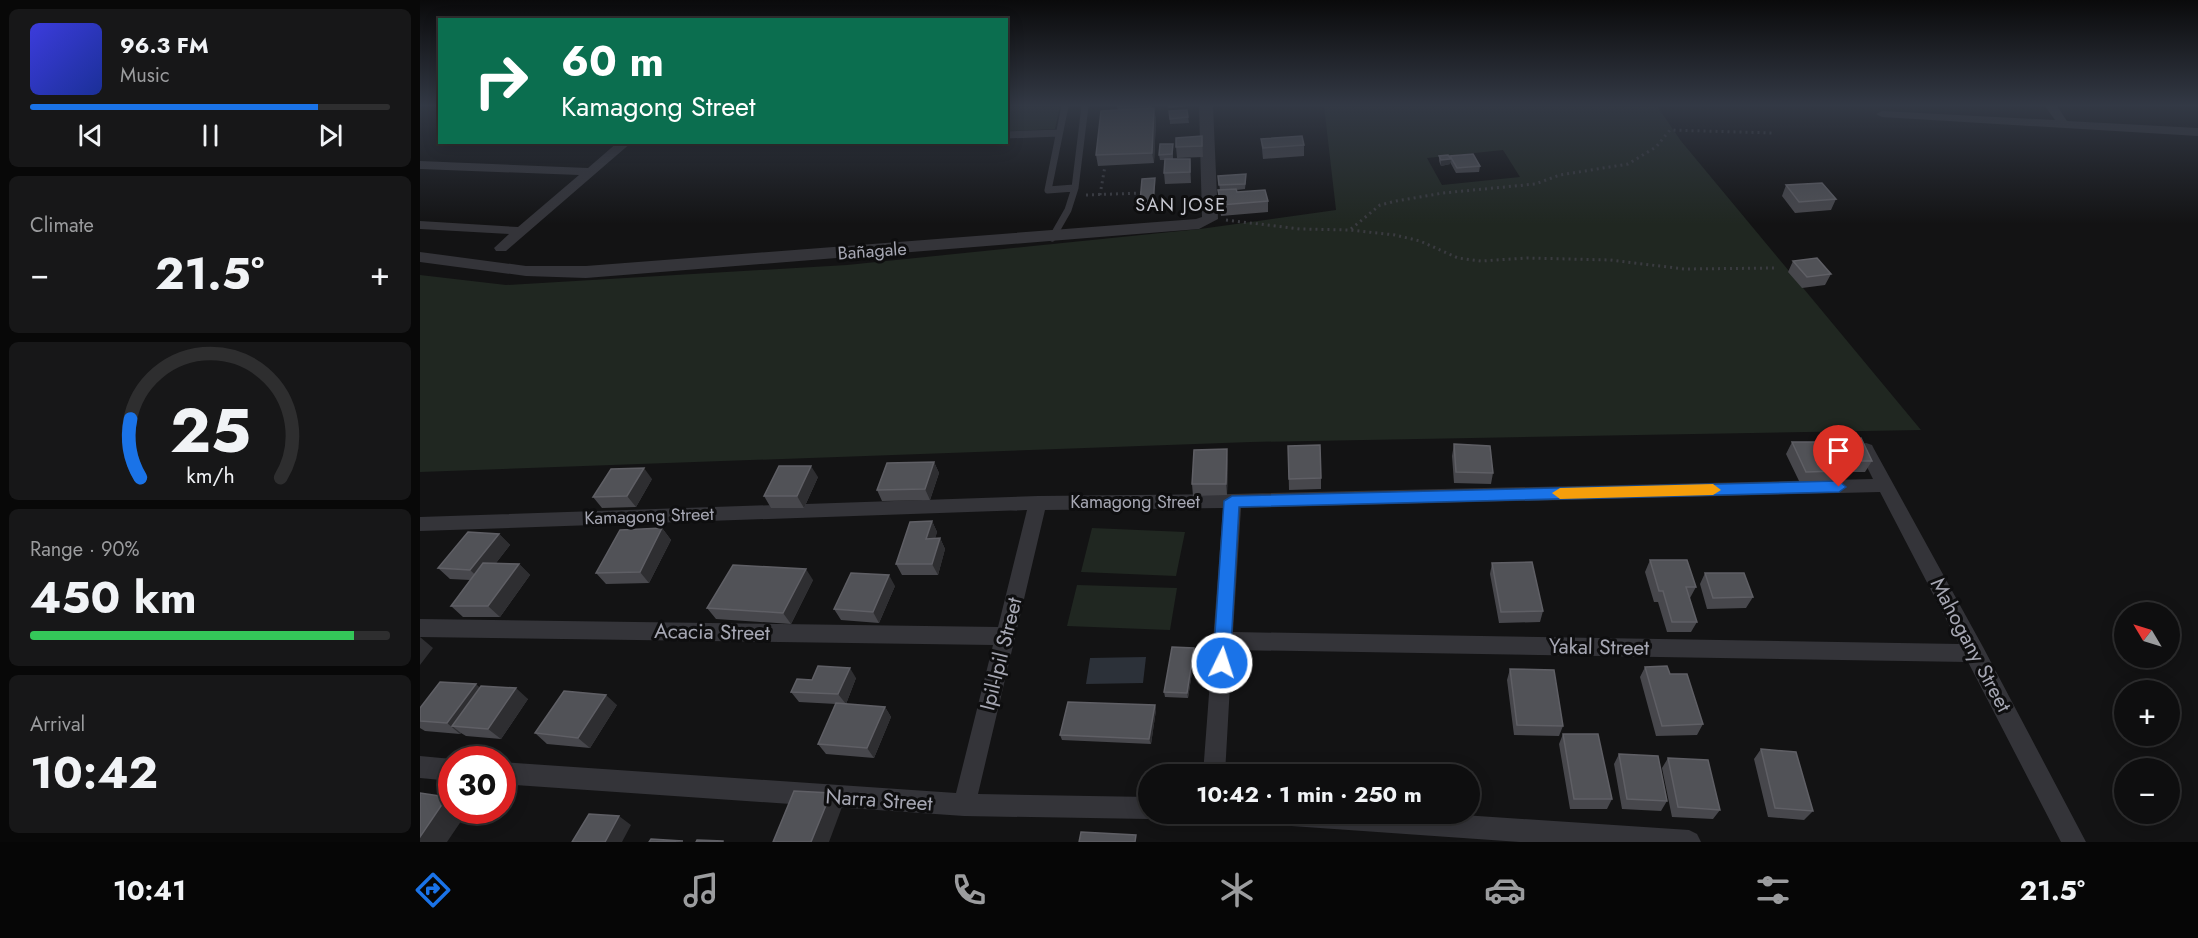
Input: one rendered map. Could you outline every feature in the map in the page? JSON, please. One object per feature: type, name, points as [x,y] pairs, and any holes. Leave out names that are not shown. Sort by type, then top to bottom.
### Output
[{"type":"street","points":[[501,248],[622,145]]},
{"type":"street","points":[[1207,145],[1210,219]]},
{"type":"street","points":[[420,165],[592,172]]},
{"type":"street","name":"Bañagale","points":[[420,257],[526,271],[586,272],[1052,238],[1199,225],[1210,219]]},
{"type":"street","points":[[420,225],[521,231]]},
{"type":"street","name":"Mahogany Street","points":[[1866,449],[2074,842]]},
{"type":"street","name":"Kamagong Street","points":[[420,524],[1038,503],[1232,501],[1885,485]]},
{"type":"street","points":[[1215,764],[1232,501]]},
{"type":"street","name":"Ipil-Ipil Street","points":[[964,806],[1038,503]]},
{"type":"street","name":"Acacia Street","points":[[420,628],[1005,636]]},
{"type":"street","name":"Yakal Street","points":[[1223,641],[1976,653]]},
{"type":"street","points":[[420,767],[438,769]]},
{"type":"street","name":"Narra Street","points":[[516,774],[964,806],[1138,808]]},
{"type":"street","points":[[1425,824],[1689,842]]},
{"type":"lane","points":[[1057,145],[1048,189],[1074,188]]},
{"type":"lane","points":[[1052,238],[1056,223],[1068,210],[1074,188],[1080,145]]},
{"type":"path","points":[[1350,230],[1380,205],[1419,196],[1535,184],[1560,175],[1628,164],[1657,145]]},
{"type":"path","points":[[1100,195],[1105,166]]},
{"type":"path","points":[[1071,199],[1142,193]]},
{"type":"path","points":[[1210,219],[1268,223],[1300,229],[1350,230],[1395,235],[1420,241],[1458,258],[1481,261],[1527,258],[1652,263],[1684,269],[1777,268]]},
{"type":"shaded area","points":[[1329,145],[1685,145],[1921,430],[1251,442],[420,472],[420,275],[506,285],[847,265],[1200,229],[1336,210]],"holes":[[[1503,150],[1520,177],[1442,185],[1427,158]]]},
{"type":"shaded area","points":[[1092,528],[1185,532],[1176,576],[1081,572]]},
{"type":"shaded area","points":[[1077,585],[1177,588],[1170,630],[1067,626]]},
{"type":"shaded area","points":[[1146,657],[1143,683],[1086,684],[1090,658]]},
{"type":"building","points":[[1097,145],[1152,145],[1152,153],[1096,155]]},
{"type":"building","points":[[1160,145],[1173,145],[1172,154],[1159,155]]},
{"type":"building","points":[[1176,145],[1202,145],[1202,146]]},
{"type":"building","points":[[1262,145],[1300,145],[1263,148]]},
{"type":"building","points":[[1473,154],[1480,166],[1457,168],[1450,156]]},
{"type":"building","points":[[1448,155],[1451,159],[1441,160],[1439,156]]},
{"type":"building","points":[[1165,159],[1190,159],[1190,172],[1164,173]]},
{"type":"building","points":[[1246,174],[1245,184],[1219,185],[1218,176]]},
{"type":"building","points":[[1155,178],[1153,202],[1140,202],[1142,179]]},
{"type":"building","points":[[1822,183],[1836,199],[1799,202],[1786,185]]},
{"type":"building","points":[[1236,189],[1237,192],[1265,190],[1268,201],[1221,205],[1218,190]]},
{"type":"building","points":[[1817,258],[1831,274],[1807,277],[1793,261]]},
{"type":"building","points":[[1826,438],[1861,438],[1872,461],[1838,461]]},
{"type":"building","points":[[1792,442],[1822,442],[1837,471],[1806,472]]},
{"type":"building","points":[[1454,444],[1490,446],[1493,473],[1456,472]]},
{"type":"building","points":[[1320,445],[1321,478],[1289,479],[1288,446]]},
{"type":"building","points":[[1227,449],[1226,484],[1192,484],[1194,450]]},
{"type":"building","points":[[934,462],[925,489],[877,490],[887,463]]},
{"type":"building","points":[[779,466],[811,466],[797,496],[764,496]]},
{"type":"building","points":[[644,468],[627,496],[593,497],[611,469]]},
{"type":"building","points":[[932,521],[926,539],[940,538],[932,564],[896,564],[910,522]]},
{"type":"building","points":[[662,528],[640,572],[596,573],[620,530]]},
{"type":"building","points":[[468,532],[499,534],[470,570],[438,568]]},
{"type":"building","points":[[1650,560],[1687,560],[1696,587],[1686,587],[1697,622],[1672,622],[1663,591],[1659,591]]},
{"type":"building","points":[[1532,562],[1543,611],[1501,612],[1492,563]]},
{"type":"building","points":[[483,563],[519,564],[488,606],[451,606]]},
{"type":"building","points":[[733,565],[806,569],[783,613],[707,608]]},
{"type":"building","points":[[851,573],[889,575],[873,612],[834,609]]},
{"type":"building","points":[[1705,573],[1744,573],[1753,597],[1713,598]]},
{"type":"building","points":[[1172,647],[1194,648],[1187,693],[1164,692]]},
{"type":"building","points":[[818,666],[850,668],[838,694],[791,692],[797,679],[812,680]]},
{"type":"building","points":[[1667,666],[1670,674],[1687,674],[1703,724],[1662,726],[1645,667]]},
{"type":"building","points":[[1510,669],[1554,670],[1563,726],[1517,725]]},
{"type":"building","points":[[440,682],[476,684],[447,723],[420,721],[420,708]]},
{"type":"building","points":[[481,686],[516,688],[488,729],[452,726]]},
{"type":"building","points":[[564,691],[606,695],[578,738],[535,733]]},
{"type":"building","points":[[1068,702],[1155,705],[1149,739],[1060,735]]},
{"type":"building","points":[[836,703],[885,707],[867,748],[818,744]]},
{"type":"building","points":[[1563,734],[1598,734],[1612,799],[1574,799]]},
{"type":"building","points":[[1761,749],[1796,752],[1813,811],[1775,808]]},
{"type":"building","points":[[1619,754],[1658,756],[1667,801],[1627,799]]},
{"type":"building","points":[[1668,758],[1708,760],[1720,810],[1678,807]]},
{"type":"building","points":[[794,791],[831,793],[811,842],[773,842]]},
{"type":"building","points":[[420,793],[438,796],[438,810],[420,837]]},
{"type":"building","points":[[589,814],[619,816],[605,842],[572,842]]},
{"type":"building","points":[[1081,832],[1136,835],[1135,842],[1079,842]]},
{"type":"building","points":[[651,839],[683,841],[649,842]]},
{"type":"building","points":[[697,840],[723,841],[723,842],[696,842]]},
{"type":"slow traffic","points":[[1560,493],[1713,490]]},
{"type":"district","name":"SAN JOSE","points":[[1181,205]]},
{"type":"route","points":[[1222,663],[1232,501],[1839,487]]}]
